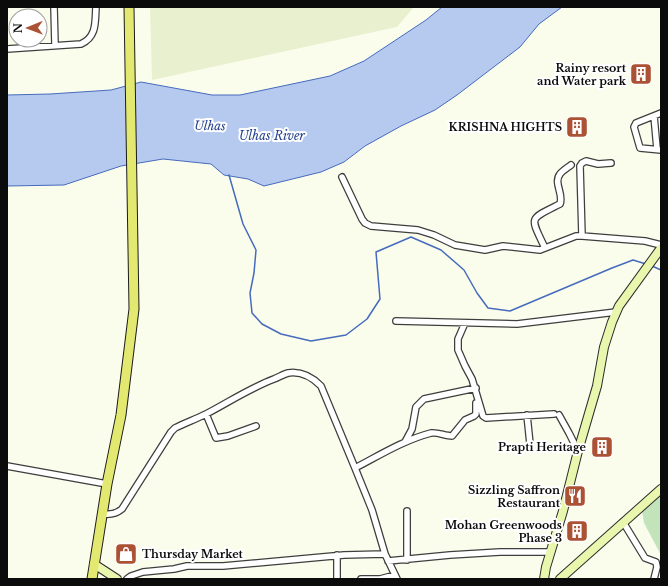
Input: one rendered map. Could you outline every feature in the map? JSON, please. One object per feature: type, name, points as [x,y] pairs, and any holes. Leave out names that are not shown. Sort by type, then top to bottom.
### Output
[{"type":"main road","points":[[92,579],[107,484],[121,415],[134,309],[129,7]]},
{"type":"street","points":[[54,7],[56,46]]},
{"type":"street","points":[[7,49],[81,44],[91,38],[94,30],[96,7]]},
{"type":"street","points":[[654,116],[659,150],[640,148],[634,127],[636,123],[661,113]]},
{"type":"street","points":[[582,236],[580,166],[586,161],[598,164],[611,163]]},
{"type":"street","points":[[545,248],[534,223],[534,218],[560,204],[562,197],[558,177],[560,173],[570,165]]},
{"type":"street","points":[[342,177],[365,223],[371,226],[418,230],[434,235],[455,245],[478,250],[503,246],[516,246],[534,250],[545,248],[576,236],[645,241],[661,246],[618,306],[612,322],[604,347],[597,386],[578,451],[563,511],[550,552],[544,579]]},
{"type":"street","points":[[396,321],[516,324],[616,312]]},
{"type":"street","points":[[465,323],[458,339],[458,350],[472,379],[482,414],[486,418],[556,414],[569,433],[578,451]]},
{"type":"street","points":[[103,514],[118,513],[122,509],[171,432],[186,422],[206,414],[245,393],[288,373],[308,376],[315,379],[320,386],[372,510],[385,554],[396,577],[361,579]]},
{"type":"street","points":[[355,468],[405,442],[431,433],[450,436],[454,435],[466,420],[476,414],[476,390]]},
{"type":"street","points":[[405,442],[412,429],[416,407],[424,399],[476,390]]},
{"type":"street","points":[[206,414],[216,438],[228,436],[256,426]]},
{"type":"street","points":[[528,415],[530,444]]},
{"type":"street","points":[[7,466],[107,484]]},
{"type":"street","points":[[560,579],[661,489]]},
{"type":"street","points":[[407,511],[407,560]]},
{"type":"street","points":[[624,522],[645,558],[658,561],[654,579]]},
{"type":"street","points":[[388,561],[500,552],[550,552]]},
{"type":"street","points":[[128,579],[131,576],[143,572],[174,570],[187,566],[223,566],[337,555],[385,554]]},
{"type":"street","points":[[337,555],[337,579]]},
{"type":"street","points":[[94,564],[117,579]]},
{"type":"green space","points":[[150,7],[414,7],[397,27],[152,80]]},
{"type":"green space","points":[[661,494],[661,555],[644,523],[642,511]]},
{"type":"water","name":"Ulhas River","points":[[442,7],[562,7],[539,24],[520,47],[457,95],[435,110],[401,126],[365,146],[344,162],[321,172],[264,186],[248,179],[224,175],[211,164],[163,159],[121,166],[64,185],[7,186],[7,95],[111,90],[141,82],[212,95],[240,95],[330,76],[364,61],[426,20]]},
{"type":"waterway","points":[[229,175],[243,224],[256,250],[250,293],[252,313],[262,324],[281,334],[311,341],[346,335],[367,319],[380,299],[376,252],[411,237],[441,250],[464,270],[477,293],[488,308],[510,311],[633,260],[646,264]]},
{"type":"waterway","points":[[652,266],[661,270]]},
{"type":"place","name":"Rainy resort and Water park","points":[[641,74]]},
{"type":"place","name":"KRISHNA HIGHTS","points":[[577,127]]},
{"type":"place","name":"Prapti Heritage","points":[[602,447]]},
{"type":"place","name":"Sizzling Saffron Restaurant","points":[[575,496]]},
{"type":"place","name":"Mohan Greenwoods Phase 3","points":[[577,531]]},
{"type":"place","name":"Thursday Market","points":[[126,554]]},
{"type":"water label","name":"Ulhas","points":[[210,126]]}]
